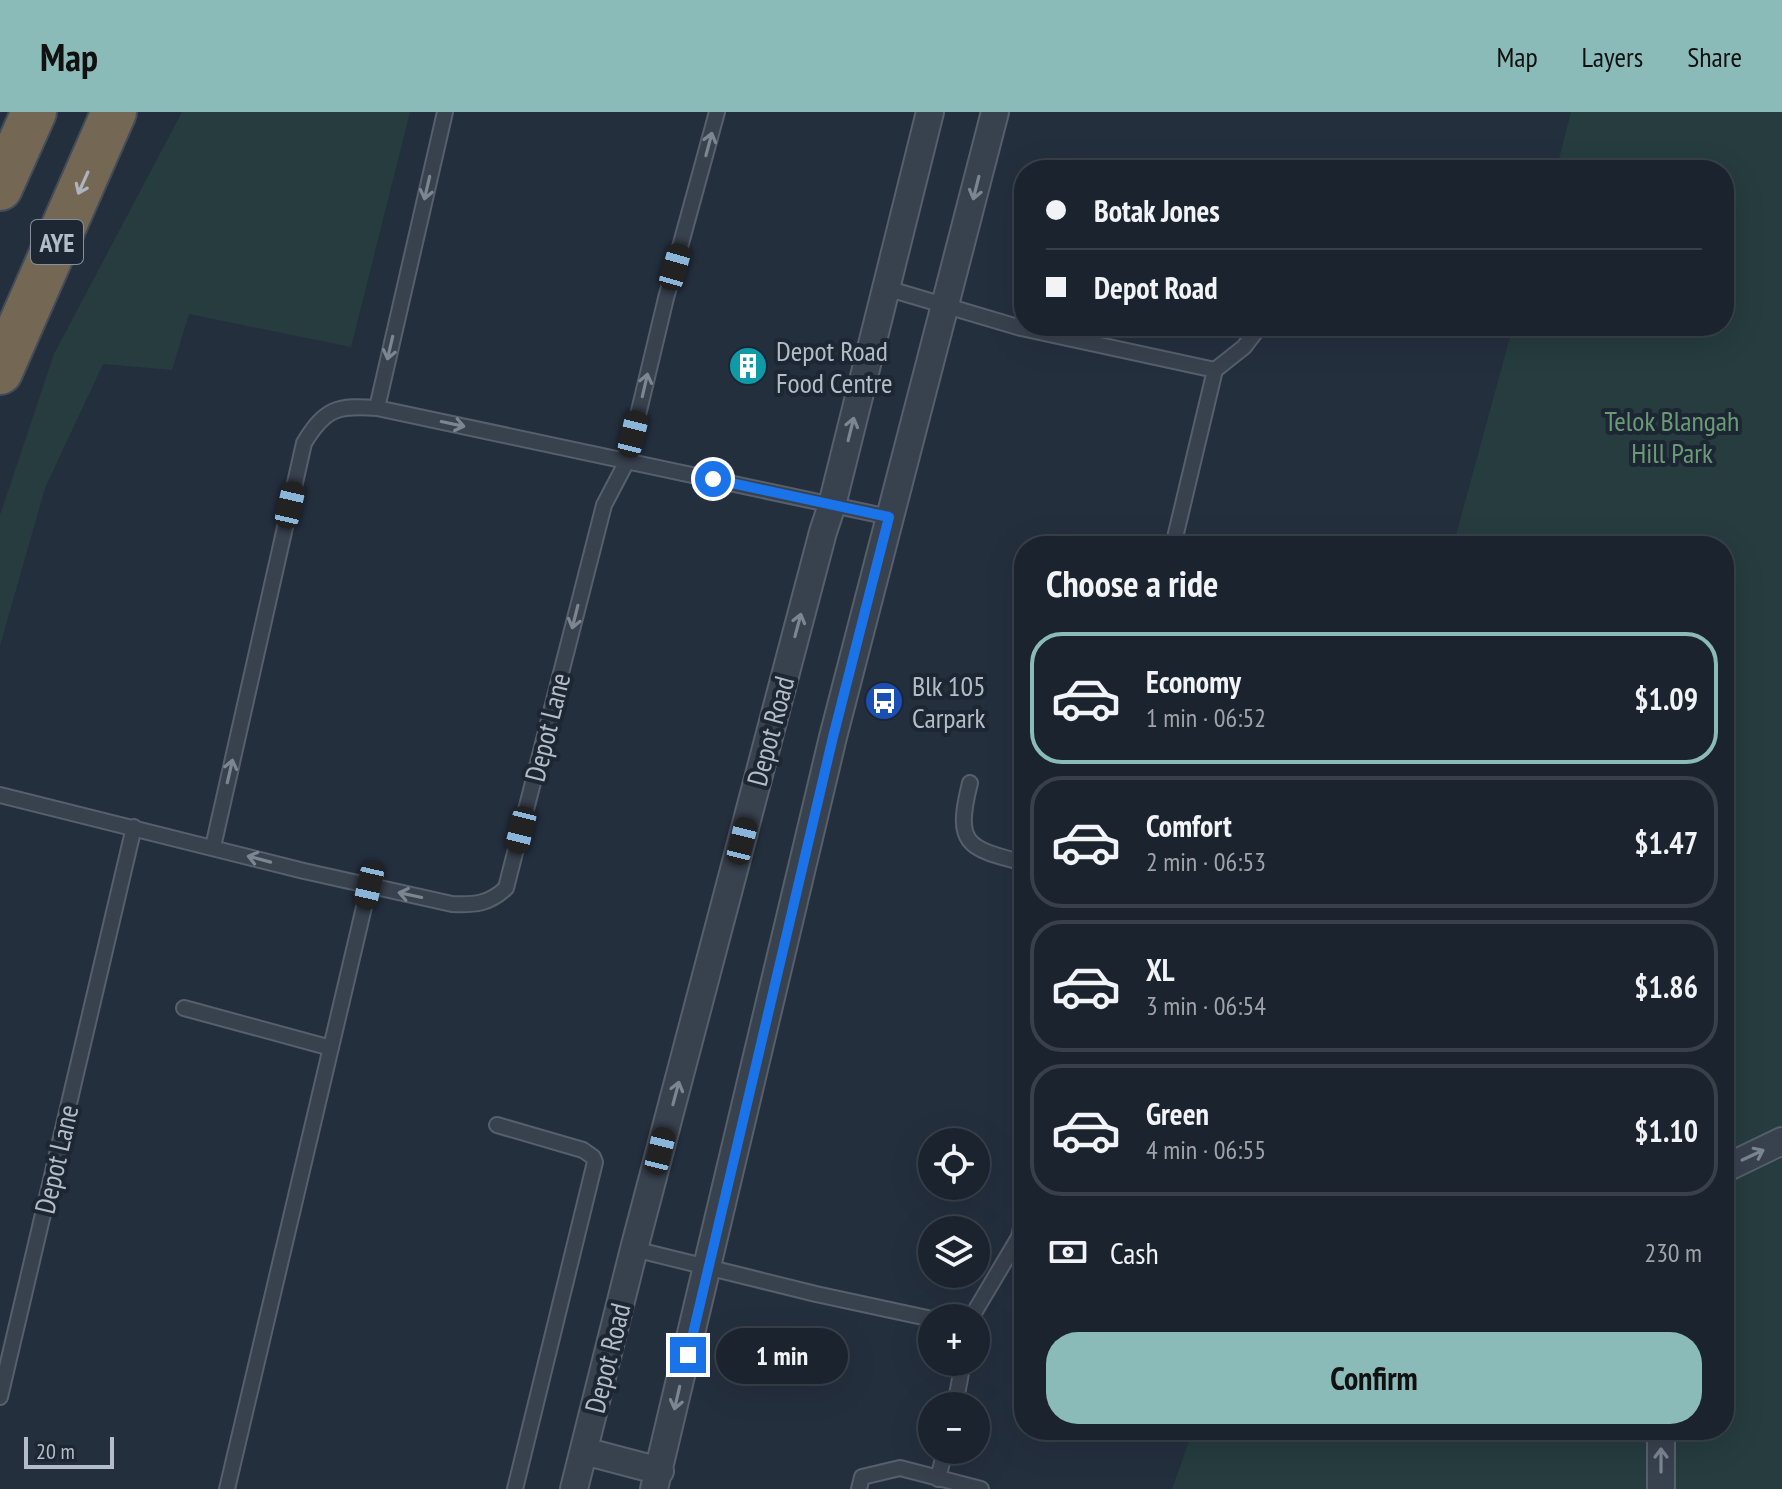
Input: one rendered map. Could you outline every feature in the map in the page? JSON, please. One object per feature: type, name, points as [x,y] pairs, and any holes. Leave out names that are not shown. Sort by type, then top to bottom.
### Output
[{"type":"highway","points":[[0,188],[34,112]]},
{"type":"highway","name":"AYE","points":[[0,372],[114,112]]},
{"type":"street","name":"Depot Road","points":[[574,1489],[634,1249],[832,505],[930,112]]},
{"type":"street","points":[[584,1451],[657,1480],[833,737],[995,112]]},
{"type":"street","points":[[1734,1164],[1782,1141]]},
{"type":"street","points":[[1661,1440],[1661,1489]]},
{"type":"lane","points":[[377,408],[445,112]]},
{"type":"lane","name":"Depot Lane","points":[[0,795],[452,904],[476,905],[494,899],[506,888],[604,505],[627,461],[666,298],[717,112]]},
{"type":"lane","points":[[886,288],[1014,326]]},
{"type":"lane","points":[[1058,336],[1215,370]]},
{"type":"lane","points":[[1175,536],[1215,370],[1244,347],[1252,336]]},
{"type":"lane","points":[[213,847],[304,443],[318,421],[346,406],[377,408],[889,517]]},
{"type":"lane","points":[[970,783],[963,813],[967,840],[979,851],[1014,860]]},
{"type":"lane","name":"Depot Lane","points":[[0,1397],[134,827]]},
{"type":"lane","points":[[227,1489],[369,886]]},
{"type":"lane","points":[[184,1008],[331,1048]]},
{"type":"lane","points":[[497,1125],[583,1150],[595,1162],[515,1489]]},
{"type":"lane","points":[[979,1304],[1014,1245]]},
{"type":"lane","points":[[634,1249],[918,1316]]},
{"type":"lane","points":[[938,1479],[942,1464]]},
{"type":"lane","points":[[859,1489],[862,1477],[900,1468],[981,1489]]},
{"type":"green space","points":[[182,112],[410,112],[351,347],[189,314],[172,370],[103,364],[45,488],[0,646],[0,515],[54,354]]},
{"type":"green space","name":"Telok Blangah Hill Park","points":[[1571,112],[1782,112],[1782,1489],[1172,1489],[1189,1440],[1734,1440],[1734,536],[1456,536],[1510,336],[1734,336],[1734,160],[1559,160]]},
{"type":"place","name":"Depot Road Food Centre","points":[[748,366]]},
{"type":"place","name":"Blk 105 Carpark","points":[[884,701]]},
{"type":"route","points":[[688,1355],[833,737],[889,517],[713,479]]}]
